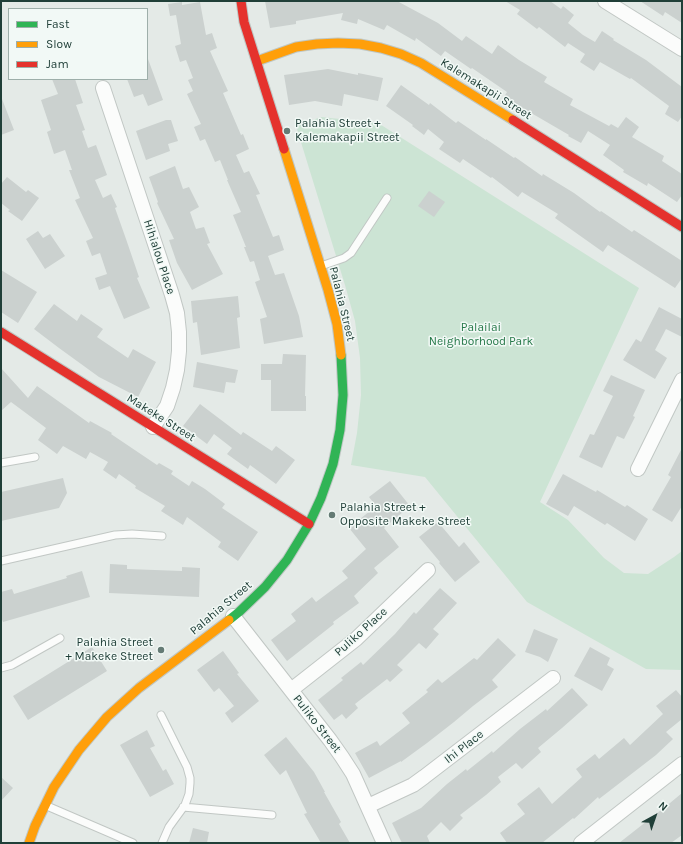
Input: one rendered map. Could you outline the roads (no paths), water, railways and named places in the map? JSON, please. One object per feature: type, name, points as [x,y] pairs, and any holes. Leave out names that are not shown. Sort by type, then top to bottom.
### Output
[{"type":"street","name":"Palahia Street","points":[[29,843],[35,826],[54,786],[78,750],[107,717],[139,688],[239,612],[265,587],[287,560],[309,524],[321,498],[333,464],[340,430],[343,394],[342,359],[337,324],[321,266],[258,61],[244,22],[241,1]]},
{"type":"street","points":[[605,1],[682,49]]},
{"type":"street","name":"Kalemakapii Street","points":[[258,61],[296,47],[317,44],[360,44],[401,54],[440,74],[682,227]]},
{"type":"street","name":"Hihialou Place","points":[[103,88],[177,313],[179,351],[177,370],[173,388],[166,406],[152,427]]},
{"type":"street","name":"Makeke Street","points":[[1,332],[309,524]]},
{"type":"street","points":[[638,469],[682,380]]},
{"type":"street","name":"Puliko Place","points":[[291,690],[356,638],[428,570]]},
{"type":"street","name":"Puliko Street","points":[[233,616],[342,757],[353,774],[384,843]]},
{"type":"street","name":"Ihi Place","points":[[368,806],[424,777],[553,678]]},
{"type":"street","points":[[581,843],[682,764]]},
{"type":"lane","points":[[321,266],[344,258],[353,251],[387,198]]},
{"type":"lane","points":[[1,463],[34,457]]},
{"type":"lane","points":[[1,561],[115,534],[162,536]]},
{"type":"lane","points":[[1,668],[9,666],[60,638]]},
{"type":"lane","points":[[161,715],[187,767],[190,778],[190,789],[184,807],[169,827],[162,843]]},
{"type":"lane","points":[[45,805],[133,843]]},
{"type":"lane","points":[[184,807],[272,815]]},
{"type":"place","name":"Palahia Street + Kalemakapii Street","points":[[287,131]]},
{"type":"place","name":"Palahia Street + Opposite Makeke Street","points":[[332,515]]},
{"type":"place","name":"Palahia Street + Makeke Street","points":[[161,650]]},
{"type":"park label","name":"Palailai Neighborhood Park","points":[[481,335]]}]
